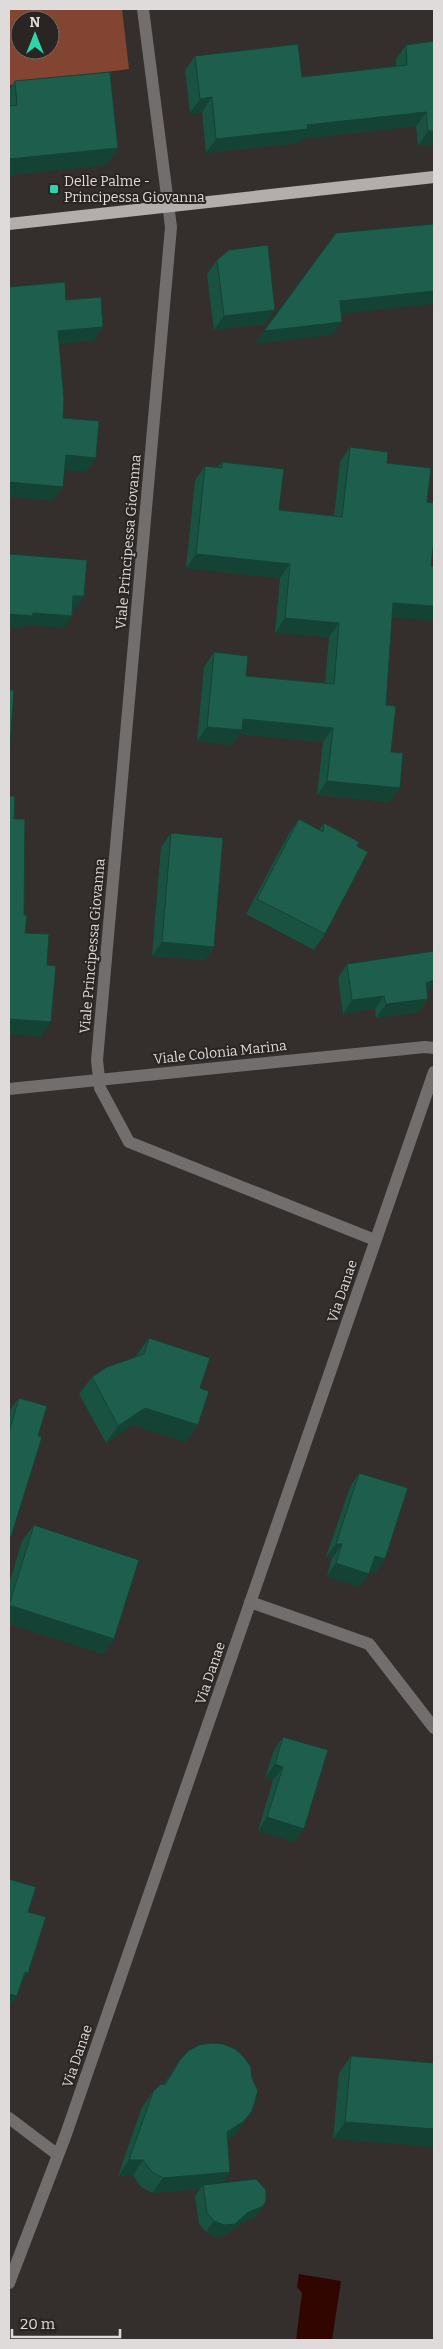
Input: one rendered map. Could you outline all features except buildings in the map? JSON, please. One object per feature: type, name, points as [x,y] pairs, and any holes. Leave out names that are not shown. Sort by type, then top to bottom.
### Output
[{"type":"main road","points":[[9,224],[434,177]]},
{"type":"street","name":"Viale Principessa Giovanna","points":[[143,9],[170,207],[171,227],[97,1060],[100,1088],[129,1142],[375,1240]]},
{"type":"street","name":"Viale Colonia Marina","points":[[9,1089],[425,1047],[434,1048]]},
{"type":"street","name":"Via Danae","points":[[9,2283],[58,2155],[434,1072]]},
{"type":"street","points":[[250,1602],[369,1644],[434,1728]]},
{"type":"street","points":[[9,2118],[58,2155]]},
{"type":"shaded area","points":[[9,9],[122,9],[129,69],[9,85]]},
{"type":"shaded area","points":[[299,2274],[341,2281],[332,2340],[296,2340],[302,2293],[297,2287]]},
{"type":"place","name":"Delle Palme - Principessa Giovanna","points":[[54,189]]}]
